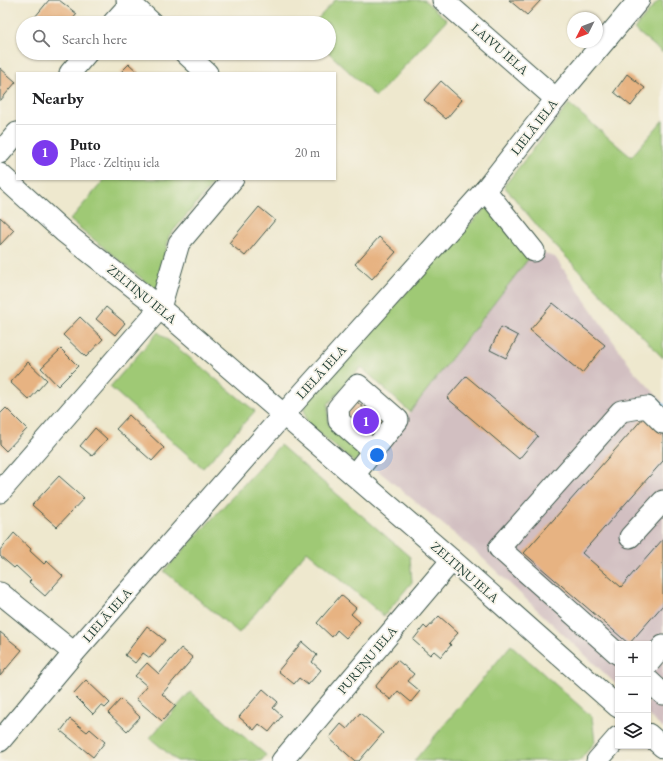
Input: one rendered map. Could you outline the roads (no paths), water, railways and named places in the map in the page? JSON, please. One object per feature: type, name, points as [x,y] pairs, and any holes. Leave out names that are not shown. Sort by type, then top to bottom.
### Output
[{"type":"street","name":"LAIVU IELA","points":[[443,0],[556,99]]},
{"type":"street","name":"LIELĀ IELA","points":[[0,741],[74,653],[284,414],[485,190],[556,99],[639,0]]},
{"type":"street","points":[[119,16],[129,2],[144,16]]},
{"type":"street","points":[[71,72],[81,60]]},
{"type":"street","points":[[193,60],[206,72]]},
{"type":"street","points":[[0,153],[16,134]]},
{"type":"street","name":"ZELTIŅU IELA","points":[[0,174],[64,232],[160,308],[284,414],[615,704]]},
{"type":"street","points":[[0,492],[160,308],[180,243],[232,180]]},
{"type":"street","points":[[485,190],[534,251]]},
{"type":"street","points":[[615,651],[499,548],[621,411],[647,408],[663,423]]},
{"type":"street","points":[[354,476],[373,451]]},
{"type":"street","points":[[630,537],[663,501]]},
{"type":"street","name":"PUREŅU IELA","points":[[282,761],[452,560]]},
{"type":"street","points":[[0,592],[74,653]]},
{"type":"street","points":[[651,660],[663,646]]},
{"type":"street","points":[[651,683],[663,694]]},
{"type":"street","points":[[651,737],[663,747]]},
{"type":"street","points":[[597,761],[615,740]]},
{"type":"waterway","points":[[656,399],[663,406]]},
{"type":"place","name":"Puto","points":[[366,421]]}]
